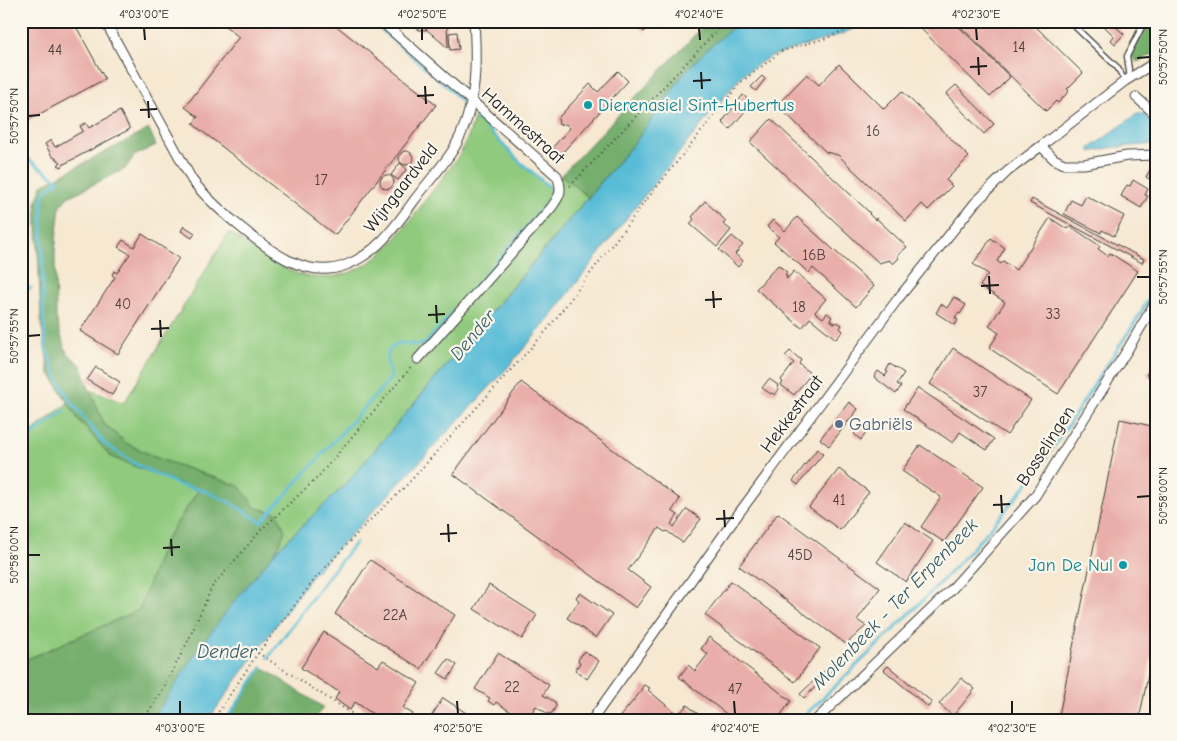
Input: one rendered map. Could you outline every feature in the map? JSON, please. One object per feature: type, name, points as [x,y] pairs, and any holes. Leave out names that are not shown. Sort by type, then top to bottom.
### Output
[{"type":"street","name":"Wijngaardveld","points":[[105,21],[188,173],[204,196],[261,244],[282,257],[313,269],[345,266],[373,249],[393,229],[452,150],[462,129],[471,102],[476,74],[474,21]]},
{"type":"street","name":"Hammestraat","points":[[381,21],[557,176],[561,185],[560,197]]},
{"type":"street","name":"Hekkestraat","points":[[592,720],[739,513],[897,300],[975,203],[1008,171],[1127,80],[1156,62]]},
{"type":"street","points":[[1136,97],[1156,115]]},
{"type":"street","points":[[1041,146],[1054,159],[1064,164],[1084,164],[1127,156],[1156,155]]},
{"type":"street","points":[[418,359],[560,197]]},
{"type":"street","name":"Bosselingen","points":[[816,720],[952,589],[1035,496],[1128,349],[1156,301]]},
{"type":"lane","points":[[1069,21],[1127,80]]},
{"type":"lane","points":[[1127,80],[1127,56],[1145,21]]},
{"type":"path","points":[[560,197],[726,21]]},
{"type":"path","points":[[213,720],[258,653],[315,579],[366,524],[404,488],[547,330],[644,203],[741,82],[782,51],[827,38],[864,21]]},
{"type":"path","points":[[143,720],[162,691],[188,641],[212,588],[261,530],[317,478],[418,359]]},
{"type":"path","points":[[258,653],[362,720]]},
{"type":"green space","points":[[708,21],[741,21],[706,50],[685,72],[637,140],[588,197],[561,175]]},
{"type":"green space","points":[[1150,21],[1156,21],[1156,53],[1137,62],[1130,55]]},
{"type":"green space","points":[[475,116],[520,162],[553,190],[561,175],[588,197],[347,483],[276,551],[285,531],[277,513],[256,508],[239,486],[157,458],[126,443],[104,424],[90,390],[124,403],[229,232],[279,266],[301,275],[321,278],[339,276],[356,270],[379,255],[406,226],[460,154]]},
{"type":"green space","points":[[149,129],[156,145],[134,156],[125,169],[68,197],[60,206],[55,252],[56,317],[62,339],[67,353],[82,366],[84,376],[104,424],[126,443],[157,458],[239,486],[256,508],[277,513],[285,531],[276,551],[233,603],[154,720],[21,720],[21,662],[139,610],[164,542],[198,491],[111,457],[78,419],[49,372],[41,322],[36,203],[42,185]]},
{"type":"green space","points":[[68,403],[78,419],[111,457],[198,491],[164,542],[139,610],[21,662],[21,440]]},
{"type":"green space","points":[[262,667],[323,707],[314,720],[226,720]]},
{"type":"water","name":"Dender","points":[[741,21],[870,21],[842,34],[769,57],[742,75],[629,215],[549,319],[503,373],[312,575],[208,720],[152,720],[200,647],[276,551],[347,483],[637,140],[685,72],[706,50]]},
{"type":"water","points":[[1137,114],[1143,114],[1156,125],[1156,144],[1109,148],[1091,152],[1089,149]]},
{"type":"building","points":[[21,21],[73,21],[105,79],[21,124]]},
{"type":"building","points":[[219,21],[330,21],[436,105],[335,235],[193,124],[198,117],[185,107],[239,37]]},
{"type":"building","points":[[418,21],[447,21],[448,48],[426,29],[418,30]]},
{"type":"building","points":[[632,21],[653,21],[644,32]]},
{"type":"building","points":[[913,21],[953,21],[1010,77],[990,97]]},
{"type":"building","points":[[955,21],[1030,21],[1083,73],[1067,89],[1069,91],[1058,103],[1056,101],[1046,111]]},
{"type":"building","points":[[1106,21],[1109,21],[1124,34],[1115,44],[1111,40],[1114,36],[1103,25]]},
{"type":"building","points":[[457,32],[459,49],[450,50],[449,33]]},
{"type":"building","points":[[839,64],[884,109],[902,91],[969,157],[946,180],[952,186],[928,210],[922,204],[906,221],[838,155],[826,152],[777,105],[807,74],[819,85]]},
{"type":"building","name":"Dierenasiel Sint-Hubertus","points":[[618,71],[628,81],[561,154],[553,147],[570,128],[566,124],[559,125],[558,118],[590,84],[598,92]]},
{"type":"building","points":[[762,76],[765,79],[756,91],[751,87]]},
{"type":"building","points":[[956,85],[994,124],[984,134],[946,94]]},
{"type":"building","points":[[743,95],[752,103],[730,129],[722,122]]},
{"type":"building","points":[[120,111],[130,129],[64,164],[62,167],[58,165],[61,162],[52,156],[45,144],[51,140],[55,147],[83,131],[80,126],[86,123],[89,128]]},
{"type":"building","points":[[771,119],[870,213],[875,220],[876,218],[907,247],[897,256],[899,258],[893,264],[889,260],[879,263],[750,142]]},
{"type":"building","points":[[406,151],[411,153],[413,158],[411,163],[406,165],[401,163],[399,158],[401,153]]},
{"type":"building","points":[[400,163],[407,169],[398,180],[391,175]]},
{"type":"building","points":[[1151,168],[1156,172],[1156,183],[1146,177]]},
{"type":"building","points":[[387,175],[392,177],[394,182],[392,187],[387,189],[382,187],[380,182],[382,177]]},
{"type":"building","points":[[1133,180],[1148,189],[1145,195],[1148,196],[1141,208],[1121,196],[1127,185],[1130,186]]},
{"type":"building","points":[[1086,196],[1124,216],[1114,236],[1102,230],[1101,233],[1064,214],[1071,200],[1081,205]]},
{"type":"building","points":[[1032,199],[1144,259],[1142,263],[1030,203]]},
{"type":"building","points":[[705,201],[726,221],[723,224],[731,230],[717,247],[690,224],[694,219],[692,217]]},
{"type":"building","points":[[797,217],[874,286],[856,307],[813,268],[809,273],[774,242],[779,237],[767,227],[773,220],[785,231]]},
{"type":"building","points":[[1050,218],[1067,229],[1070,226],[1100,246],[1098,249],[1108,256],[1110,253],[1138,271],[1058,394],[989,348],[999,333],[989,326],[1005,302],[980,286],[988,274],[973,264],[991,238],[1005,248],[997,261],[1001,264],[1003,261],[1016,270]]},
{"type":"building","points":[[184,226],[195,233],[192,238],[181,231]]},
{"type":"building","points":[[142,234],[179,258],[118,354],[80,331],[115,277],[112,275],[114,271],[117,273],[130,254],[118,247],[123,240],[134,247]]},
{"type":"building","points":[[732,236],[743,245],[735,254],[743,261],[738,267],[719,250]]},
{"type":"building","points":[[778,265],[787,272],[785,275],[787,279],[794,271],[826,299],[815,312],[823,318],[827,313],[832,317],[830,320],[835,324],[837,322],[842,325],[840,328],[843,331],[836,339],[810,318],[802,328],[756,289]]},
{"type":"building","points":[[954,297],[966,305],[955,318],[958,320],[955,325],[936,313],[941,304],[947,308]]},
{"type":"building","points":[[953,348],[1031,400],[1007,435],[930,384]]},
{"type":"building","points":[[790,351],[801,360],[799,364],[811,374],[794,395],[781,385],[783,382],[781,380],[794,363],[785,356]]},
{"type":"building","points":[[1154,362],[1156,363],[1156,381],[1146,375]]},
{"type":"building","points":[[890,364],[904,373],[897,384],[901,386],[896,394],[874,377],[878,371],[885,376]]},
{"type":"building","points":[[96,367],[120,382],[112,395],[87,380]]},
{"type":"building","points":[[769,379],[778,385],[779,389],[775,395],[762,388]]},
{"type":"building","points":[[521,382],[680,499],[672,511],[678,515],[671,524],[674,527],[687,509],[701,519],[683,543],[667,531],[665,532],[659,528],[628,570],[651,587],[636,608],[453,474]]},
{"type":"building","points":[[918,388],[994,439],[987,450],[960,432],[953,443],[903,409]]},
{"type":"building","name":"Gabriëls","points":[[849,402],[858,409],[829,446],[820,439]]},
{"type":"building","name":"Jan De Nul","points":[[1120,419],[1156,427],[1156,636],[1139,720],[1058,720]]},
{"type":"building","points":[[860,427],[867,432],[861,440],[854,434]]},
{"type":"building","points":[[920,445],[983,487],[944,542],[921,527],[941,497],[902,471]]},
{"type":"building","points":[[817,449],[823,454],[798,485],[793,481]]},
{"type":"building","points":[[839,469],[869,492],[840,530],[809,507]]},
{"type":"building","points":[[778,513],[880,588],[857,620],[866,626],[846,644],[739,566]]},
{"type":"building","points":[[905,522],[933,541],[906,582],[877,562]]},
{"type":"building","points":[[370,560],[455,615],[421,669],[335,614]]},
{"type":"building","points":[[731,581],[820,648],[795,682],[705,615]]},
{"type":"building","points":[[489,585],[537,615],[522,639],[474,609]]},
{"type":"building","points":[[580,593],[612,615],[596,638],[567,618],[579,601],[576,597]]},
{"type":"building","points":[[324,632],[378,667],[383,660],[419,683],[403,708],[413,714],[409,720],[382,720],[355,702],[350,710],[335,699],[339,692],[301,668]]},
{"type":"building","points":[[709,637],[791,701],[777,720],[734,720],[679,677],[688,665],[695,671],[708,654],[701,649]]},
{"type":"building","points":[[584,651],[599,661],[587,679],[575,670],[580,663],[578,660]]},
{"type":"building","points":[[498,653],[549,685],[543,695],[555,702],[556,706],[552,713],[548,714],[536,706],[527,720],[523,720],[496,702],[494,705],[488,701],[490,698],[475,689]]},
{"type":"building","points":[[844,655],[846,657],[804,698],[800,694],[837,659]]},
{"type":"building","points":[[448,659],[457,665],[448,679],[438,673]]},
{"type":"building","points":[[888,666],[932,702],[928,707],[884,670]]},
{"type":"building","points":[[961,678],[975,689],[953,716],[939,704]]},
{"type":"building","points":[[644,685],[650,688],[648,690],[678,715],[687,705],[703,718],[702,720],[622,720],[619,718]]},
{"type":"building","points":[[443,698],[477,720],[429,720]]},
{"type":"building","points":[[876,713],[885,720],[871,720]]},
{"type":"waterway","points":[[371,21],[448,87],[462,102]]},
{"type":"waterway","points":[[21,154],[59,181],[45,191],[42,201],[43,309],[46,349],[58,379],[71,402],[105,444],[137,465],[179,485],[205,491],[229,502],[261,522],[391,378],[387,359],[389,350],[398,343],[420,345],[426,343],[547,203],[553,190],[520,162],[476,117]]},
{"type":"waterway","name":"Molenbeek - Ter Erpenbeek","points":[[800,720],[940,582],[1019,494],[1062,434],[1131,328],[1156,282]]},
{"type":"waterway","points":[[21,291],[31,288]]},
{"type":"waterway","points":[[21,443],[64,411]]},
{"type":"waterway","points":[[268,658],[356,542]]},
{"type":"waterway","points":[[226,720],[262,667]]},
{"type":"place","name":"Dierenasiel Sint-Hubertus","points":[[588,105]]},
{"type":"place","name":"Gabriëls","points":[[839,424]]},
{"type":"place","name":"Jan De Nul","points":[[1123,565]]}]
